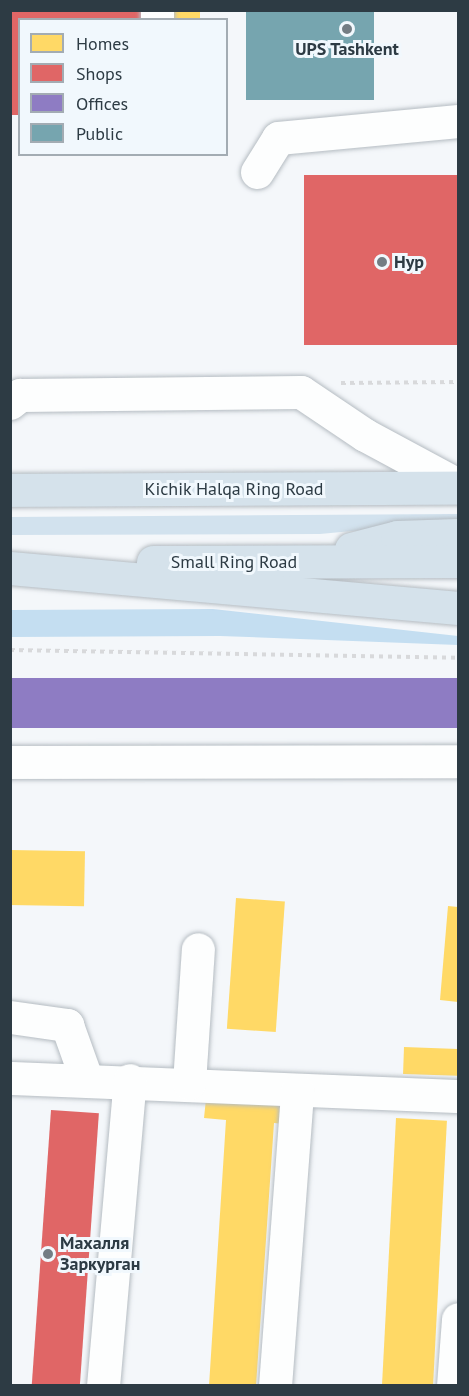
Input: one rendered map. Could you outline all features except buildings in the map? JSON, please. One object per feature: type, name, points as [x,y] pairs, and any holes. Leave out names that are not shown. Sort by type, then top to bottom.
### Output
[{"type":"highway","name":"Kichik Halqa Ring Road","points":[[10,490],[459,487]]},
{"type":"highway","points":[[303,561],[397,537],[459,535]]},
{"type":"highway","name":"Small Ring Road","points":[[10,563],[459,561]]},
{"type":"highway","points":[[10,568],[459,608]]},
{"type":"lane","points":[[257,172],[278,138],[459,121]]},
{"type":"lane","points":[[10,403],[20,395],[301,392],[365,435],[459,487]]},
{"type":"lane","points":[[10,762],[459,761]]},
{"type":"lane","points":[[189,1083],[198,949]]},
{"type":"lane","points":[[10,1017],[67,1024],[86,1078]]},
{"type":"lane","points":[[10,1078],[86,1078],[297,1091],[459,1096]]},
{"type":"lane","points":[[103,1386],[130,1080]]},
{"type":"lane","points":[[275,1386],[297,1091]]},
{"type":"lane","points":[[453,1386],[459,1319]]},
{"type":"path","points":[[10,650],[459,658]]},
{"type":"shaded area","points":[[458,514],[458,521],[320,534],[11,535],[10,517]]},
{"type":"shaded area","points":[[213,609],[458,636],[458,645],[220,636],[11,637],[11,610]]},
{"type":"place","name":"UPS Tashkent","points":[[347,29]]},
{"type":"place","name":"Нур","points":[[382,262]]},
{"type":"place","name":"Махалля Заркурган","points":[[48,1254]]}]
